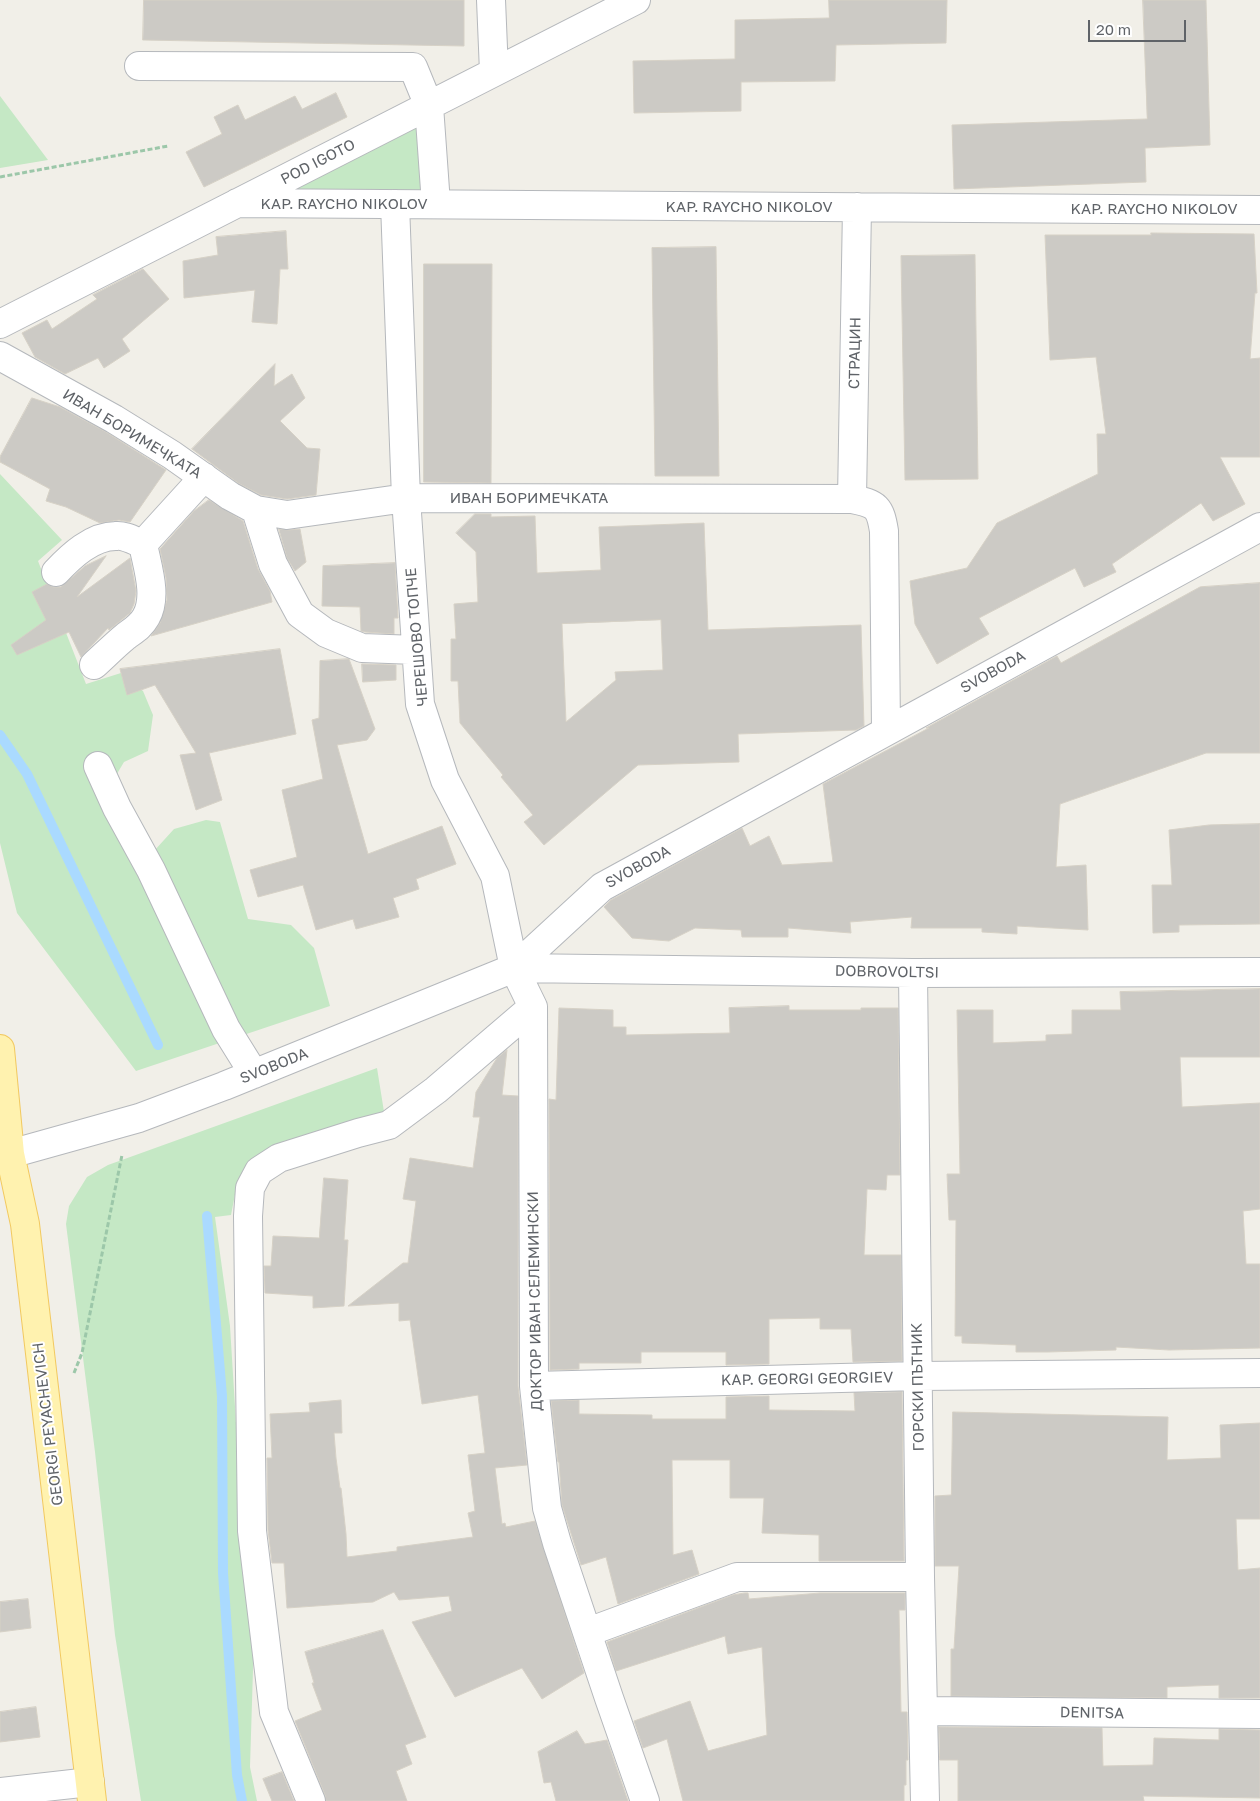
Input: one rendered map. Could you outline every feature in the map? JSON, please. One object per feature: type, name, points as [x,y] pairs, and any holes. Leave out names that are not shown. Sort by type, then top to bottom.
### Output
[{"type":"main road","name":"GEORGI PEYACHEVICH","points":[[0,1048],[5,1154],[25,1224],[91,1791]]},
{"type":"street","points":[[491,0],[494,72]]},
{"type":"street","name":"POD IGOTO","points":[[0,324],[636,0]]},
{"type":"street","points":[[139,66],[413,67],[429,106],[436,204]]},
{"type":"street","name":"KAP. RAYCHO NIKOLOV","points":[[238,203],[1260,210]]},
{"type":"street","name":"ЧЕРЕШОВО ТОПЧЕ","points":[[395,204],[406,498],[420,704],[445,780],[495,876],[514,968]]},
{"type":"street","name":"СТРАЦИН","points":[[852,499],[857,207]]},
{"type":"street","name":"ИВАН БОРИМЕЧКАТА","points":[[0,356],[114,419],[172,455],[230,496],[256,510],[287,515],[406,498],[852,499],[870,503],[881,514],[884,531],[886,730]]},
{"type":"street","points":[[143,544],[204,477]]},
{"type":"street","points":[[256,510],[273,564],[300,614],[326,633],[362,648],[416,650]]},
{"type":"street","name":"SVOBODA","points":[[5,1154],[134,1119],[224,1086],[514,968],[602,887],[1260,527]]},
{"type":"street","points":[[56,572],[72,555],[99,539],[117,535],[143,544]]},
{"type":"street","points":[[94,665],[128,634],[139,627],[147,616],[151,598],[143,544]]},
{"type":"street","points":[[98,766],[117,808],[151,870],[226,1029],[254,1074]]},
{"type":"street","name":"DOBROVOLTSI","points":[[514,968],[913,973],[1260,972]]},
{"type":"street","name":"ДОКТОР ИВАН СЕЛЕМИНСКИ","points":[[514,968],[533,1007],[534,1386],[547,1508],[557,1543],[645,1801]]},
{"type":"street","name":"ГОРСКИ ПЪТНИК","points":[[913,973],[920,1577],[926,1801]]},
{"type":"street","points":[[311,1801],[274,1712],[252,1531],[248,1216],[250,1188],[259,1171],[278,1158],[389,1125],[436,1090],[533,1007]]},
{"type":"street","name":"KAP. GEORGI GEORGIEV","points":[[534,1386],[918,1376],[1260,1373]]},
{"type":"street","points":[[588,1632],[737,1577],[920,1577]]},
{"type":"street","name":"DENITSA","points":[[924,1711],[1260,1714]]},
{"type":"street","points":[[0,1792],[91,1791]]},
{"type":"path","points":[[0,177],[168,146]]},
{"type":"path","points":[[71,1379],[82,1353],[134,1119]]},
{"type":"green space","points":[[0,96],[48,160],[0,168]]},
{"type":"green space","points":[[429,106],[436,204],[237,203]]},
{"type":"green space","points":[[0,474],[62,540],[38,561],[86,684],[121,673],[143,691],[153,715],[148,751],[124,762],[99,804],[154,851],[174,829],[206,820],[220,822],[248,919],[291,925],[314,948],[330,1006],[136,1071],[17,913],[0,843]]},
{"type":"green space","points":[[377,1068],[385,1118],[257,1162],[238,1179],[231,1215],[215,1217],[230,1326],[243,1536],[255,1605],[250,1767],[257,1801],[141,1801],[115,1635],[95,1452],[66,1224],[69,1206],[87,1177],[108,1165]]},
{"type":"building","points":[[144,0],[464,0],[464,46],[143,40]]},
{"type":"building","points":[[829,0],[947,0],[946,43],[836,45],[835,81],[741,82],[741,111],[634,113],[633,61],[735,59],[735,20],[829,18]]},
{"type":"building","points":[[1143,0],[1206,0],[1210,145],[1145,148],[1146,182],[954,189],[952,125],[1147,119]]},
{"type":"building","points":[[336,93],[347,117],[204,187],[186,152],[222,134],[214,117],[238,105],[245,120],[295,96],[302,109]]},
{"type":"building","points":[[286,231],[288,269],[280,269],[277,324],[252,322],[255,290],[184,298],[183,261],[218,255],[216,237]]},
{"type":"building","points":[[1151,233],[1254,234],[1257,293],[1255,293],[1250,359],[1260,358],[1260,457],[1220,457],[1245,504],[1213,521],[1201,503],[1112,564],[1116,572],[1084,587],[1075,568],[979,618],[989,634],[937,664],[915,624],[910,581],[967,568],[997,523],[1098,474],[1097,434],[1106,434],[1096,357],[1050,360],[1045,235],[1151,235]]},
{"type":"building","points":[[716,247],[719,476],[655,476],[652,248]]},
{"type":"building","points":[[975,255],[978,479],[905,480],[901,256]]},
{"type":"building","points":[[424,264],[492,264],[491,483],[424,482]]},
{"type":"building","points":[[143,269],[169,299],[122,339],[130,351],[104,368],[98,358],[65,374],[35,357],[22,333],[47,320],[52,329],[97,299],[93,295]]},
{"type":"building","points":[[275,364],[274,386],[292,374],[305,398],[280,421],[307,448],[320,449],[316,495],[287,499],[261,495],[238,483],[192,449]]},
{"type":"building","points":[[32,398],[60,407],[106,432],[166,470],[130,522],[119,520],[100,523],[66,507],[46,501],[50,489],[0,462],[0,457]]},
{"type":"building","points":[[209,500],[243,521],[258,569],[270,591],[272,602],[151,636],[160,623],[167,600],[166,578],[160,549],[194,511]]},
{"type":"building","points":[[475,514],[491,514],[491,517],[535,516],[537,573],[601,570],[599,527],[704,523],[708,630],[861,625],[864,726],[856,730],[738,734],[739,762],[638,765],[544,845],[524,822],[533,815],[460,723],[458,681],[451,681],[451,639],[456,639],[454,604],[478,602],[476,552],[456,533]],"holes":[[[661,620],[663,670],[615,672],[616,680],[566,722],[562,624]]]},
{"type":"building","points":[[279,529],[300,529],[306,562],[295,571],[287,558]]},
{"type":"building","points":[[106,556],[77,597],[130,558],[136,591],[130,613],[109,630],[108,628],[81,657],[69,632],[17,655],[11,645],[46,620],[32,592],[47,584],[53,587],[61,587],[85,566]]},
{"type":"building","points":[[395,563],[398,618],[394,618],[394,634],[361,631],[360,607],[322,606],[323,566]]},
{"type":"building","points":[[1260,583],[1260,753],[1206,753],[1060,804],[1056,867],[1086,865],[1088,930],[1017,926],[1017,934],[982,932],[982,928],[911,928],[912,917],[850,922],[851,933],[788,928],[788,937],[742,937],[741,930],[695,928],[669,941],[632,938],[604,907],[611,900],[742,828],[750,846],[769,836],[782,865],[833,862],[823,784],[929,728],[926,728],[1057,656],[1061,663],[1200,587]]},
{"type":"building","points":[[280,649],[296,734],[209,753],[222,800],[196,810],[180,755],[196,753],[155,685],[127,695],[120,669]]},
{"type":"building","points":[[349,659],[375,729],[367,740],[337,745],[368,854],[442,826],[456,864],[416,879],[419,889],[393,898],[399,917],[356,929],[353,919],[316,930],[303,885],[258,897],[250,870],[297,857],[282,790],[323,779],[312,720],[319,718],[320,661]]},
{"type":"building","points":[[362,664],[396,665],[396,680],[363,682]]},
{"type":"building","points":[[1260,824],[1260,924],[1179,925],[1179,932],[1153,933],[1152,885],[1172,885],[1169,830],[1209,825]]},
{"type":"building","points":[[1260,989],[1260,1057],[1180,1057],[1182,1107],[1260,1103],[1260,1209],[1243,1211],[1246,1264],[1260,1264],[1260,1348],[1169,1350],[1116,1347],[1116,1350],[1016,1352],[1016,1345],[962,1343],[962,1336],[955,1336],[956,1220],[949,1220],[947,1174],[960,1174],[957,1010],[993,1010],[993,1043],[1046,1041],[1046,1035],[1072,1034],[1072,1010],[1121,1010],[1120,992]]},
{"type":"building","points":[[789,1006],[789,1010],[898,1008],[900,1175],[887,1175],[886,1190],[867,1189],[864,1255],[901,1255],[902,1361],[853,1362],[851,1329],[820,1329],[820,1318],[769,1319],[769,1364],[726,1365],[726,1352],[641,1352],[641,1363],[579,1363],[579,1369],[550,1370],[549,1099],[556,1100],[559,1008],[613,1010],[613,1027],[626,1027],[626,1035],[730,1033],[729,1008]]},
{"type":"building","points":[[507,1050],[502,1095],[518,1096],[518,1386],[527,1465],[495,1468],[502,1524],[505,1523],[506,1527],[535,1521],[584,1673],[542,1699],[522,1668],[455,1697],[412,1622],[452,1611],[449,1596],[399,1600],[394,1592],[373,1602],[287,1608],[284,1563],[272,1563],[268,1530],[267,1458],[272,1458],[270,1414],[310,1412],[309,1403],[341,1400],[342,1433],[334,1433],[347,1557],[397,1551],[397,1547],[473,1537],[468,1513],[475,1511],[468,1455],[485,1453],[478,1395],[422,1404],[410,1320],[399,1321],[399,1303],[348,1306],[403,1263],[408,1263],[416,1201],[403,1199],[410,1158],[473,1168],[480,1117],[473,1117],[476,1092],[497,1058]]},
{"type":"building","points":[[324,1178],[348,1180],[344,1240],[348,1240],[344,1306],[313,1308],[313,1296],[265,1293],[264,1266],[271,1266],[273,1236],[319,1238]]},
{"type":"building","points":[[902,1392],[904,1561],[819,1561],[819,1535],[762,1533],[764,1498],[730,1498],[730,1460],[672,1460],[673,1555],[692,1550],[699,1574],[618,1604],[606,1557],[581,1565],[562,1505],[559,1462],[551,1401],[579,1400],[579,1414],[652,1415],[652,1419],[726,1419],[726,1397],[769,1396],[769,1410],[855,1411],[854,1393]]},
{"type":"building","points":[[953,1412],[1168,1417],[1167,1460],[1221,1458],[1220,1425],[1260,1423],[1260,1519],[1236,1519],[1238,1570],[1260,1568],[1260,1698],[1219,1698],[1219,1685],[1167,1687],[1167,1698],[951,1696],[951,1649],[954,1649],[959,1566],[935,1566],[935,1496],[951,1495]]},
{"type":"building","points":[[748,1593],[749,1599],[820,1593],[905,1593],[905,1610],[899,1610],[901,1712],[907,1712],[908,1760],[906,1760],[904,1801],[683,1801],[667,1739],[643,1748],[634,1721],[690,1701],[708,1751],[767,1735],[762,1647],[728,1654],[725,1636],[616,1671],[607,1642],[733,1595]]},
{"type":"building","points":[[28,1599],[31,1628],[0,1632],[0,1602]]},
{"type":"building","points":[[383,1630],[426,1737],[405,1745],[412,1764],[396,1771],[407,1801],[326,1801],[295,1721],[322,1710],[312,1683],[314,1683],[305,1652]]},
{"type":"building","points":[[36,1707],[40,1737],[0,1742],[0,1712]]},
{"type":"building","points":[[939,1727],[1102,1728],[1103,1766],[1153,1765],[1154,1738],[1219,1740],[1219,1729],[1260,1730],[1260,1798],[1143,1796],[1144,1801],[958,1801],[958,1760],[940,1760]]},
{"type":"building","points":[[577,1731],[585,1744],[607,1740],[628,1801],[556,1801],[551,1782],[544,1783],[538,1752]]},
{"type":"building","points":[[282,1772],[294,1801],[272,1801],[263,1779]]},
{"type":"waterway","points":[[0,735],[27,774],[158,1045]]},
{"type":"waterway","points":[[207,1216],[222,1396],[223,1573],[237,1775],[242,1801]]}]
